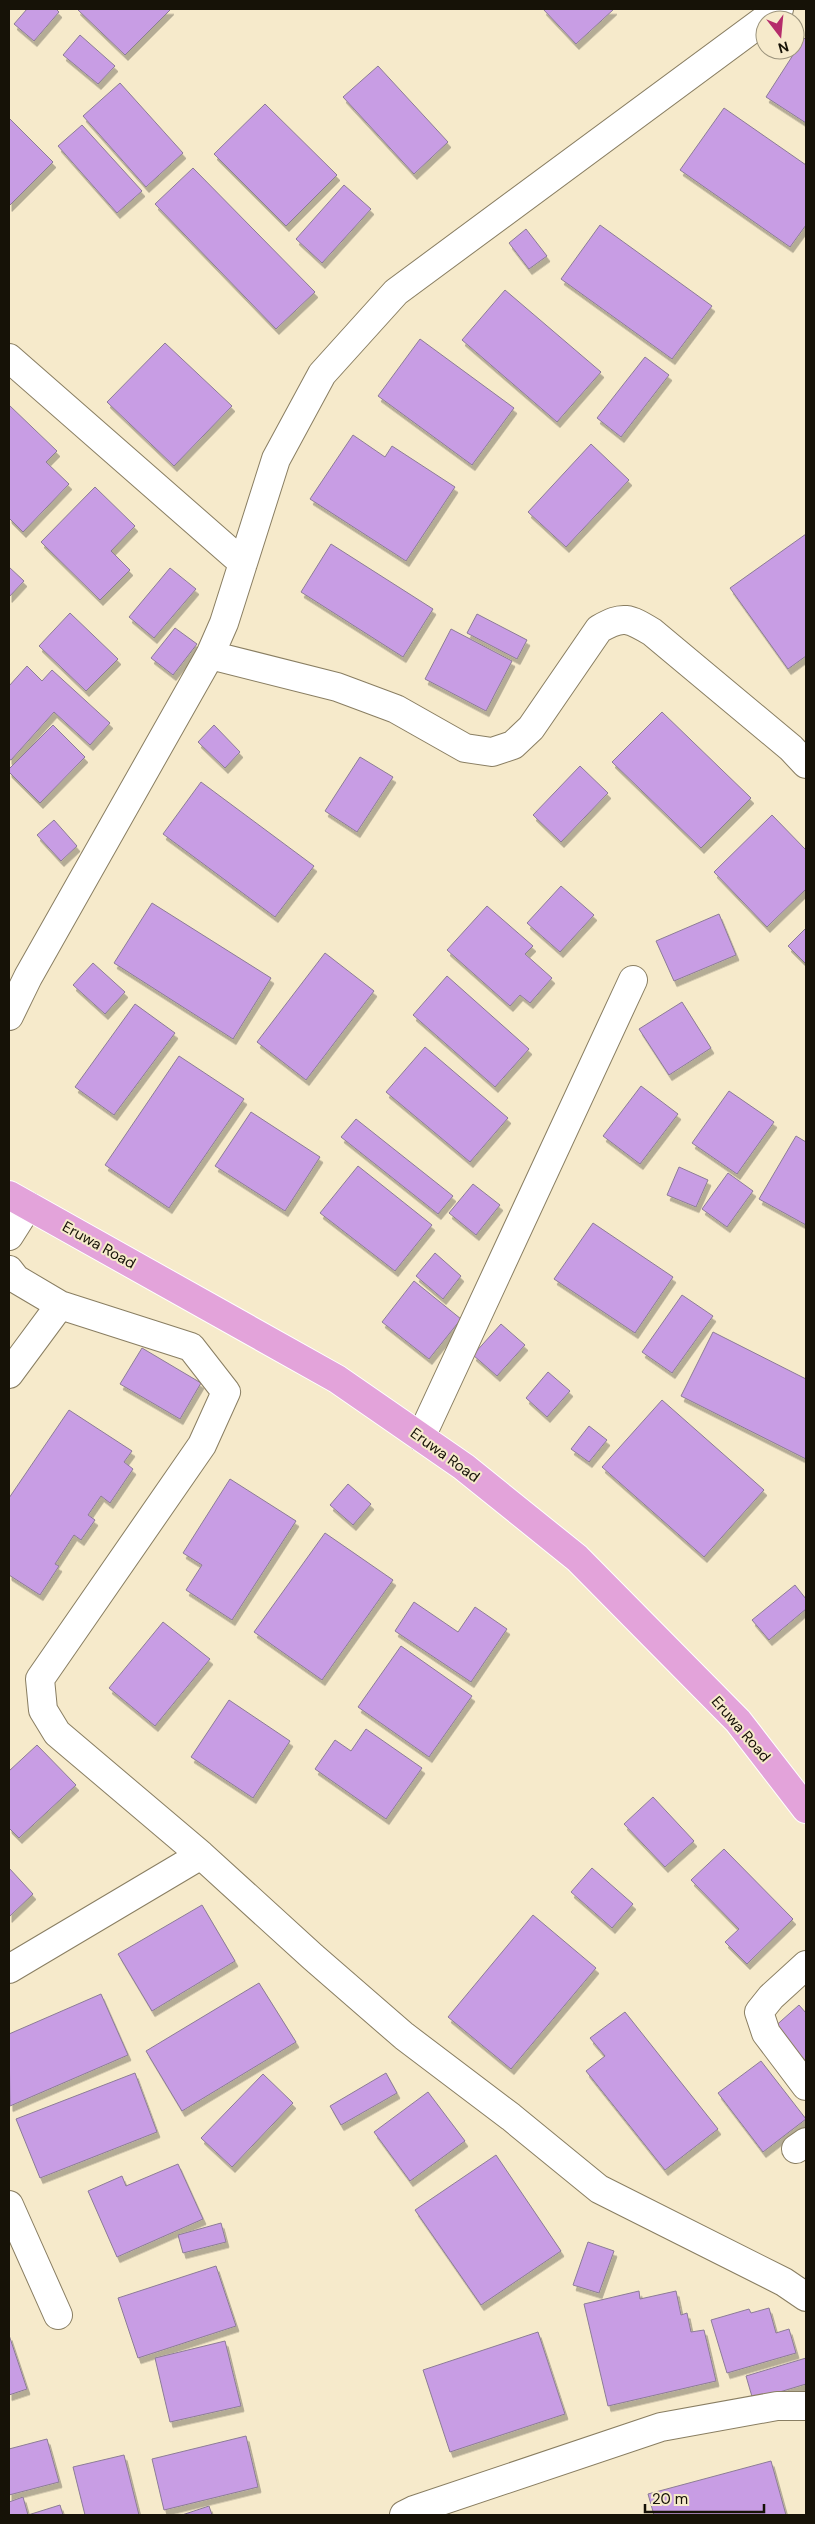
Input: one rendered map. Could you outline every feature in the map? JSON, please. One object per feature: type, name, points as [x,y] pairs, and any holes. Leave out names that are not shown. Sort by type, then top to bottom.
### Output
[{"type":"main road","name":"Eruwa Road","points":[[18,1200],[337,1379],[464,1467],[576,1558],[738,1721],[806,1809]]},
{"type":"street","points":[[9,1016],[28,977],[210,655],[224,623],[276,458],[322,374],[396,292],[779,9]]},
{"type":"street","points":[[9,358],[243,563]]},
{"type":"street","points":[[210,655],[337,687],[396,709],[465,748],[492,752],[513,745],[531,728],[599,629],[613,620],[631,620],[652,632],[801,749]]},
{"type":"street","points":[[421,1437],[633,980]]},
{"type":"street","points":[[9,1236],[18,1200]]},
{"type":"street","points":[[9,1270],[16,1279],[60,1305],[191,1347],[226,1392],[202,1445],[40,1679],[43,1710],[57,1733],[201,1855],[404,2036],[511,2117],[599,2189],[784,2282],[806,2297]]},
{"type":"street","points":[[9,1374],[60,1305]]},
{"type":"street","points":[[9,1969],[201,1855]]},
{"type":"street","points":[[806,1964],[771,1997],[759,2012],[766,2033],[806,2086]]},
{"type":"street","points":[[9,2205],[58,2315]]},
{"type":"street","points":[[404,2515],[660,2427],[777,2406],[806,2406]]},
{"type":"building","points":[[27,9],[56,9],[59,12],[34,41],[14,24]]},
{"type":"building","points":[[77,9],[171,9],[125,55]]},
{"type":"building","points":[[543,9],[614,9],[576,44]]},
{"type":"building","points":[[80,35],[115,66],[98,84],[63,55]]},
{"type":"building","points":[[805,39],[806,123],[766,97],[790,60],[805,60]]},
{"type":"building","points":[[378,66],[448,142],[414,174],[343,97]]},
{"type":"building","points":[[120,83],[183,153],[146,187],[83,116]]},
{"type":"building","points":[[265,104],[337,175],[286,226],[214,154]]},
{"type":"building","points":[[724,108],[806,165],[806,225],[790,247],[680,170]]},
{"type":"building","points":[[9,118],[53,162],[9,206]]},
{"type":"building","points":[[82,125],[142,191],[117,213],[58,146]]},
{"type":"building","points":[[193,168],[315,292],[276,329],[155,204]]},
{"type":"building","points":[[344,185],[371,209],[322,263],[296,239]]},
{"type":"building","points":[[600,225],[712,306],[672,359],[561,279]]},
{"type":"building","points":[[526,229],[547,256],[529,269],[509,243]]},
{"type":"building","points":[[505,290],[601,372],[557,422],[462,340]]},
{"type":"building","points":[[420,339],[514,408],[472,465],[378,396]]},
{"type":"building","points":[[165,343],[232,406],[174,466],[107,402]]},
{"type":"building","points":[[645,357],[669,375],[621,437],[597,418]]},
{"type":"building","points":[[9,405],[57,451],[46,462],[69,484],[23,532],[9,518]]},
{"type":"building","points":[[353,435],[385,457],[392,446],[455,487],[406,561],[310,499]]},
{"type":"building","points":[[591,444],[629,480],[566,547],[528,512]]},
{"type":"building","points":[[95,487],[135,526],[111,551],[130,570],[100,600],[41,542]]},
{"type":"building","points":[[806,534],[806,656],[788,669],[730,588]]},
{"type":"building","points":[[331,544],[433,609],[403,657],[301,592]]},
{"type":"building","points":[[9,567],[24,581],[9,597]]},
{"type":"building","points":[[170,568],[196,589],[154,638],[129,617]]},
{"type":"building","points":[[70,613],[118,659],[86,691],[39,646]]},
{"type":"building","points":[[477,614],[527,640],[517,659],[467,633]]},
{"type":"building","points":[[175,628],[197,644],[173,675],[151,658]]},
{"type":"building","points":[[451,629],[512,661],[486,711],[425,679]]},
{"type":"building","points":[[27,666],[42,681],[52,670],[110,723],[90,745],[54,712],[11,760],[9,759],[9,686]]},
{"type":"building","points":[[662,712],[751,798],[701,848],[612,762]]},
{"type":"building","points":[[53,725],[85,757],[40,803],[9,772],[9,769]]},
{"type":"building","points":[[214,725],[240,752],[225,768],[198,742]]},
{"type":"building","points":[[360,757],[393,777],[357,832],[325,811]]},
{"type":"building","points":[[580,766],[608,793],[561,842],[533,815]]},
{"type":"building","points":[[201,782],[314,866],[275,917],[163,834]]},
{"type":"building","points":[[772,815],[806,850],[806,889],[767,927],[714,872]]},
{"type":"building","points":[[54,820],[77,846],[61,861],[37,835]]},
{"type":"building","points":[[561,886],[594,915],[560,952],[527,923]]},
{"type":"building","points":[[152,903],[271,978],[233,1039],[114,963]]},
{"type":"building","points":[[487,906],[533,946],[525,954],[552,978],[530,1003],[520,995],[510,1006],[447,950]]},
{"type":"building","points":[[719,914],[736,955],[674,981],[656,941]]},
{"type":"building","points":[[806,928],[806,964],[788,946]]},
{"type":"building","points":[[325,953],[374,991],[306,1080],[257,1042]]},
{"type":"building","points":[[93,963],[125,992],[105,1014],[73,985]]},
{"type":"building","points":[[447,976],[529,1049],[495,1087],[413,1015]]},
{"type":"building","points":[[682,1002],[711,1048],[669,1075],[639,1029]]},
{"type":"building","points":[[135,1004],[175,1033],[114,1115],[75,1087]]},
{"type":"building","points":[[425,1047],[508,1118],[470,1162],[386,1092]]},
{"type":"building","points":[[179,1056],[244,1099],[169,1208],[105,1165]]},
{"type":"building","points":[[641,1086],[678,1114],[640,1164],[603,1136]]},
{"type":"building","points":[[729,1091],[774,1122],[737,1174],[692,1143]]},
{"type":"building","points":[[251,1112],[320,1157],[285,1211],[215,1166]]},
{"type":"building","points":[[356,1119],[453,1196],[438,1214],[341,1137]]},
{"type":"building","points":[[796,1136],[806,1142],[806,1225],[759,1199]]},
{"type":"building","points":[[358,1166],[432,1225],[395,1271],[320,1213]]},
{"type":"building","points":[[679,1167],[708,1180],[696,1207],[667,1195]]},
{"type":"building","points":[[728,1173],[753,1191],[727,1227],[702,1209]]},
{"type":"building","points":[[473,1184],[500,1205],[476,1235],[449,1213]]},
{"type":"building","points":[[593,1223],[673,1277],[635,1333],[554,1279]]},
{"type":"building","points":[[435,1253],[461,1276],[443,1299],[416,1276]]},
{"type":"building","points":[[414,1281],[461,1319],[429,1359],[382,1322]]},
{"type":"building","points":[[682,1295],[713,1316],[672,1373],[642,1352]]},
{"type":"building","points":[[501,1324],[525,1345],[497,1376],[473,1355]]},
{"type":"building","points":[[713,1332],[806,1379],[806,1459],[681,1396]]},
{"type":"building","points":[[142,1348],[201,1383],[180,1419],[120,1384]]},
{"type":"building","points":[[548,1372],[570,1391],[547,1417],[526,1398]]},
{"type":"building","points":[[662,1400],[764,1490],[704,1557],[602,1467]]},
{"type":"building","points":[[69,1410],[132,1451],[124,1462],[133,1469],[110,1503],[101,1496],[88,1515],[95,1520],[81,1540],[74,1535],[55,1564],[59,1566],[40,1595],[9,1575],[9,1498]]},
{"type":"building","points":[[589,1426],[607,1440],[589,1462],[571,1449]]},
{"type":"building","points":[[230,1479],[296,1521],[232,1620],[186,1590],[202,1565],[183,1553]]},
{"type":"building","points":[[348,1484],[371,1504],[353,1525],[330,1505]]},
{"type":"building","points":[[325,1533],[393,1580],[322,1680],[254,1632]]},
{"type":"building","points":[[795,1585],[806,1599],[806,1609],[769,1640],[752,1620]]},
{"type":"building","points":[[414,1602],[458,1632],[475,1607],[507,1629],[471,1682],[395,1631]]},
{"type":"building","points":[[163,1622],[210,1659],[155,1726],[109,1688]]},
{"type":"building","points":[[401,1646],[472,1696],[429,1757],[358,1707]]},
{"type":"building","points":[[229,1700],[290,1741],[253,1798],[191,1757]]},
{"type":"building","points":[[366,1729],[422,1768],[386,1819],[315,1769],[335,1740],[351,1751]]},
{"type":"building","points":[[37,1745],[76,1785],[19,1838],[9,1828],[9,1771]]},
{"type":"building","points":[[653,1797],[694,1841],[665,1867],[624,1824]]},
{"type":"building","points":[[724,1849],[793,1919],[747,1964],[725,1942],[739,1929],[691,1880]]},
{"type":"building","points":[[9,1868],[33,1894],[9,1917]]},
{"type":"building","points":[[592,1868],[633,1904],[612,1928],[571,1892]]},
{"type":"building","points":[[202,1905],[235,1961],[152,2011],[118,1954]]},
{"type":"building","points":[[533,1915],[596,1968],[511,2069],[448,2017]]},
{"type":"building","points":[[259,1983],[296,2042],[182,2111],[146,2051]]},
{"type":"building","points":[[101,1994],[128,2055],[10,2106],[9,2034]]},
{"type":"building","points":[[799,2005],[806,2013],[806,2066],[772,2029]]},
{"type":"building","points":[[625,2012],[718,2129],[665,2170],[586,2071],[605,2056],[590,2038]]},
{"type":"building","points":[[761,2061],[806,2119],[763,2152],[718,2093]]},
{"type":"building","points":[[135,2073],[157,2132],[40,2178],[16,2119]]},
{"type":"building","points":[[386,2073],[397,2093],[341,2125],[330,2106]]},
{"type":"building","points":[[263,2074],[293,2103],[232,2167],[201,2138]]},
{"type":"building","points":[[428,2092],[465,2141],[410,2181],[374,2132]]},
{"type":"building","points":[[496,2155],[561,2251],[481,2305],[415,2210]]},
{"type":"building","points":[[178,2164],[203,2219],[117,2257],[88,2191],[122,2176],[126,2186]]},
{"type":"building","points":[[221,2223],[226,2242],[183,2253],[178,2235]]},
{"type":"building","points":[[588,2242],[614,2251],[599,2293],[573,2285]]},
{"type":"building","points":[[216,2266],[236,2326],[138,2358],[118,2298]]},
{"type":"building","points":[[639,2291],[640,2299],[676,2291],[681,2315],[687,2313],[691,2332],[704,2330],[716,2381],[608,2406],[584,2304]]},
{"type":"building","points":[[769,2308],[776,2333],[789,2329],[796,2353],[727,2373],[711,2320],[749,2309],[751,2313]]},
{"type":"building","points":[[538,2332],[565,2414],[450,2452],[423,2370]]},
{"type":"building","points":[[9,2335],[27,2389],[9,2395]]},
{"type":"building","points":[[225,2341],[241,2406],[170,2422],[155,2358]]},
{"type":"building","points":[[806,2358],[806,2384],[753,2400],[746,2376]]},
{"type":"building","points":[[246,2436],[258,2487],[164,2510],[152,2459]]},
{"type":"building","points":[[47,2439],[59,2482],[9,2495],[9,2449]]},
{"type":"building","points":[[124,2455],[139,2515],[85,2515],[73,2467]]},
{"type":"building","points":[[771,2461],[786,2515],[654,2515],[648,2494]]},
{"type":"building","points":[[23,2497],[28,2515],[9,2515],[9,2502]]},
{"type":"building","points":[[60,2505],[63,2515],[28,2515]]},
{"type":"building","points":[[209,2506],[212,2515],[182,2515]]}]
